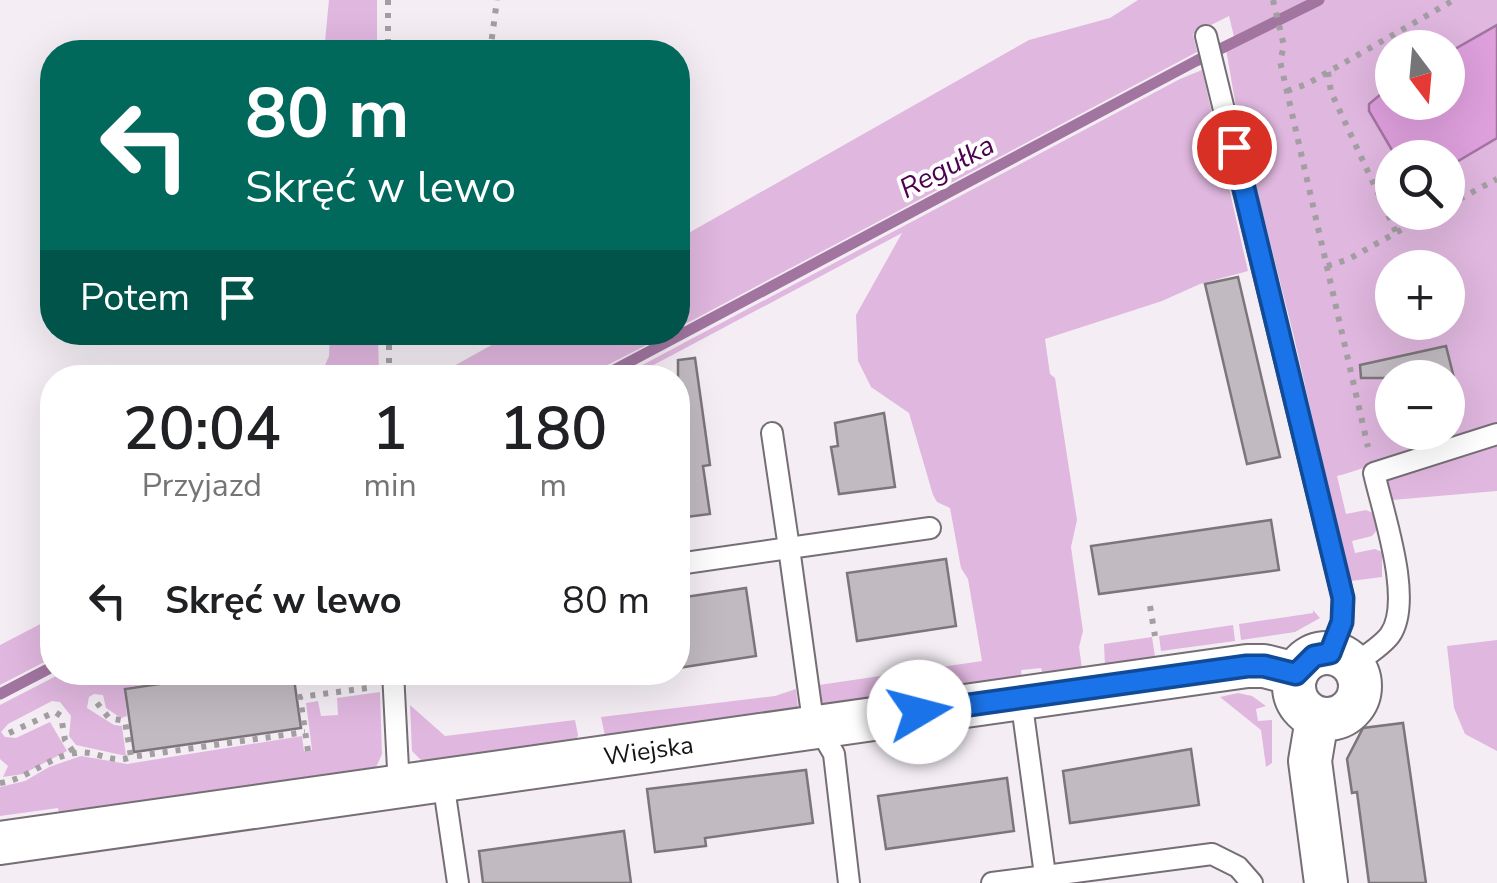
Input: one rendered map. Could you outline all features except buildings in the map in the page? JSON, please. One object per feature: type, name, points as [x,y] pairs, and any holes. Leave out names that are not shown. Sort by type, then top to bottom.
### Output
[{"type":"street","name":"Wiejska","points":[[0,843],[1247,666],[1326,664]]},
{"type":"street","points":[[1326,664],[1360,688],[1354,707],[1337,718],[1316,719],[1296,701],[1294,682],[1326,664]]},
{"type":"street","points":[[1316,719],[1310,761],[1326,883]]},
{"type":"lane","points":[[1206,36],[1343,598],[1342,622],[1326,664]]},
{"type":"lane","points":[[772,433],[812,708],[834,754],[849,883]]},
{"type":"lane","points":[[1326,664],[1386,640],[1399,611],[1399,590],[1374,473],[1497,434]]},
{"type":"lane","points":[[690,562],[930,528]]},
{"type":"lane","points":[[393,685],[399,788]]},
{"type":"lane","points":[[1020,698],[1045,875]]},
{"type":"lane","points":[[443,781],[458,883]]},
{"type":"lane","points":[[992,883],[1212,854],[1238,867],[1252,883]]},
{"type":"path","points":[[388,0],[388,40]]},
{"type":"path","points":[[492,40],[497,0]]},
{"type":"path","points":[[1287,91],[1454,0]]},
{"type":"path","points":[[1273,1],[1284,46],[1280,60],[1374,473]]},
{"type":"path","points":[[1328,72],[1331,92],[1368,164],[1396,232]]},
{"type":"path","points":[[1465,196],[1497,179]]},
{"type":"path","points":[[1327,266],[1349,259],[1400,230]]},
{"type":"path","points":[[1150,606],[1155,636]]},
{"type":"path","points":[[308,751],[300,697],[366,685]]},
{"type":"path","points":[[96,704],[110,718],[125,721],[131,757]]},
{"type":"path","points":[[9,733],[56,712],[61,716],[65,740],[74,753]]},
{"type":"path","points":[[0,781],[23,778],[74,753],[122,761],[305,732]]},
{"type":"shaded area","points":[[329,0],[377,0],[377,40],[325,40]]},
{"type":"shaded area","points":[[1138,0],[1497,0],[1497,491],[1392,500],[1382,463],[1337,476],[1346,514],[1366,510],[1373,513],[1377,530],[1372,536],[1352,541],[1355,553],[1375,549],[1382,552],[1382,577],[1351,581],[1236,107],[1226,49],[1236,45],[1229,16],[1193,34],[1197,52],[690,322],[690,232],[1029,40],[1110,18]]},
{"type":"shaded area","points":[[1497,25],[1497,138],[1465,157],[1465,140],[1386,140],[1369,111],[1369,104],[1375,99],[1375,120],[1465,120],[1465,43]]},
{"type":"shaded area","points":[[1202,70],[1248,271],[1045,339],[1050,374],[1055,378],[1077,520],[1071,547],[1083,631],[1079,647],[1082,668],[1077,675],[1044,679],[1041,668],[1021,670],[1022,682],[828,711],[821,705],[819,685],[982,661],[968,579],[961,568],[950,508],[937,502],[933,495],[909,413],[871,387],[858,361],[856,315],[902,233],[654,365],[642,365],[680,345],[690,345],[690,340]]},
{"type":"shaded area","points":[[329,345],[378,345],[379,365],[325,365]]},
{"type":"shaded area","points":[[491,345],[647,345],[607,365],[456,365]]},
{"type":"shaded area","points":[[1313,610],[1320,618],[1295,632],[1241,640],[1239,624]]},
{"type":"shaded area","points":[[40,624],[40,664],[0,685],[0,645]]},
{"type":"shaded area","points":[[1233,625],[1235,641],[1161,651],[1159,636]]},
{"type":"shaded area","points":[[1152,637],[1156,663],[1105,666],[1104,644]]},
{"type":"shaded area","points":[[1497,640],[1497,751],[1465,734],[1454,708],[1447,646]]},
{"type":"shaded area","points":[[40,684],[144,685],[124,688],[127,716],[121,718],[106,708],[103,695],[89,697],[87,708],[122,726],[126,756],[76,745],[69,736],[71,716],[60,702],[52,701],[8,724],[1,732],[5,737],[16,738],[50,722],[67,751],[23,774],[3,777],[8,766],[0,759],[0,705]]},
{"type":"shaded area","points":[[796,689],[798,708],[794,714],[610,742],[601,717],[775,696]]},
{"type":"shaded area","points":[[380,692],[382,754],[374,772],[60,819],[58,808],[0,816],[0,787],[25,781],[49,767],[81,756],[127,764],[302,736],[304,751],[312,750],[306,703],[318,701],[321,716],[338,715],[337,698]]},
{"type":"shaded area","points":[[1238,693],[1252,696],[1266,706],[1256,709],[1258,721],[1272,720],[1272,763],[1266,767],[1261,730],[1220,697]]},
{"type":"shaded area","points":[[410,705],[445,736],[575,720],[578,735],[574,746],[424,763],[412,751]]},
{"type":"waterway","name":"Regułka","points":[[690,330],[1196,61],[1319,0]]},
{"type":"waterway","name":"Regułka","points":[[623,365],[661,345]]},
{"type":"waterway","name":"Regułka","points":[[0,694],[40,673]]},
{"type":"route","points":[[919,712],[1247,666],[1296,674],[1306,660],[1330,653],[1342,622],[1343,598],[1234,147]]}]
